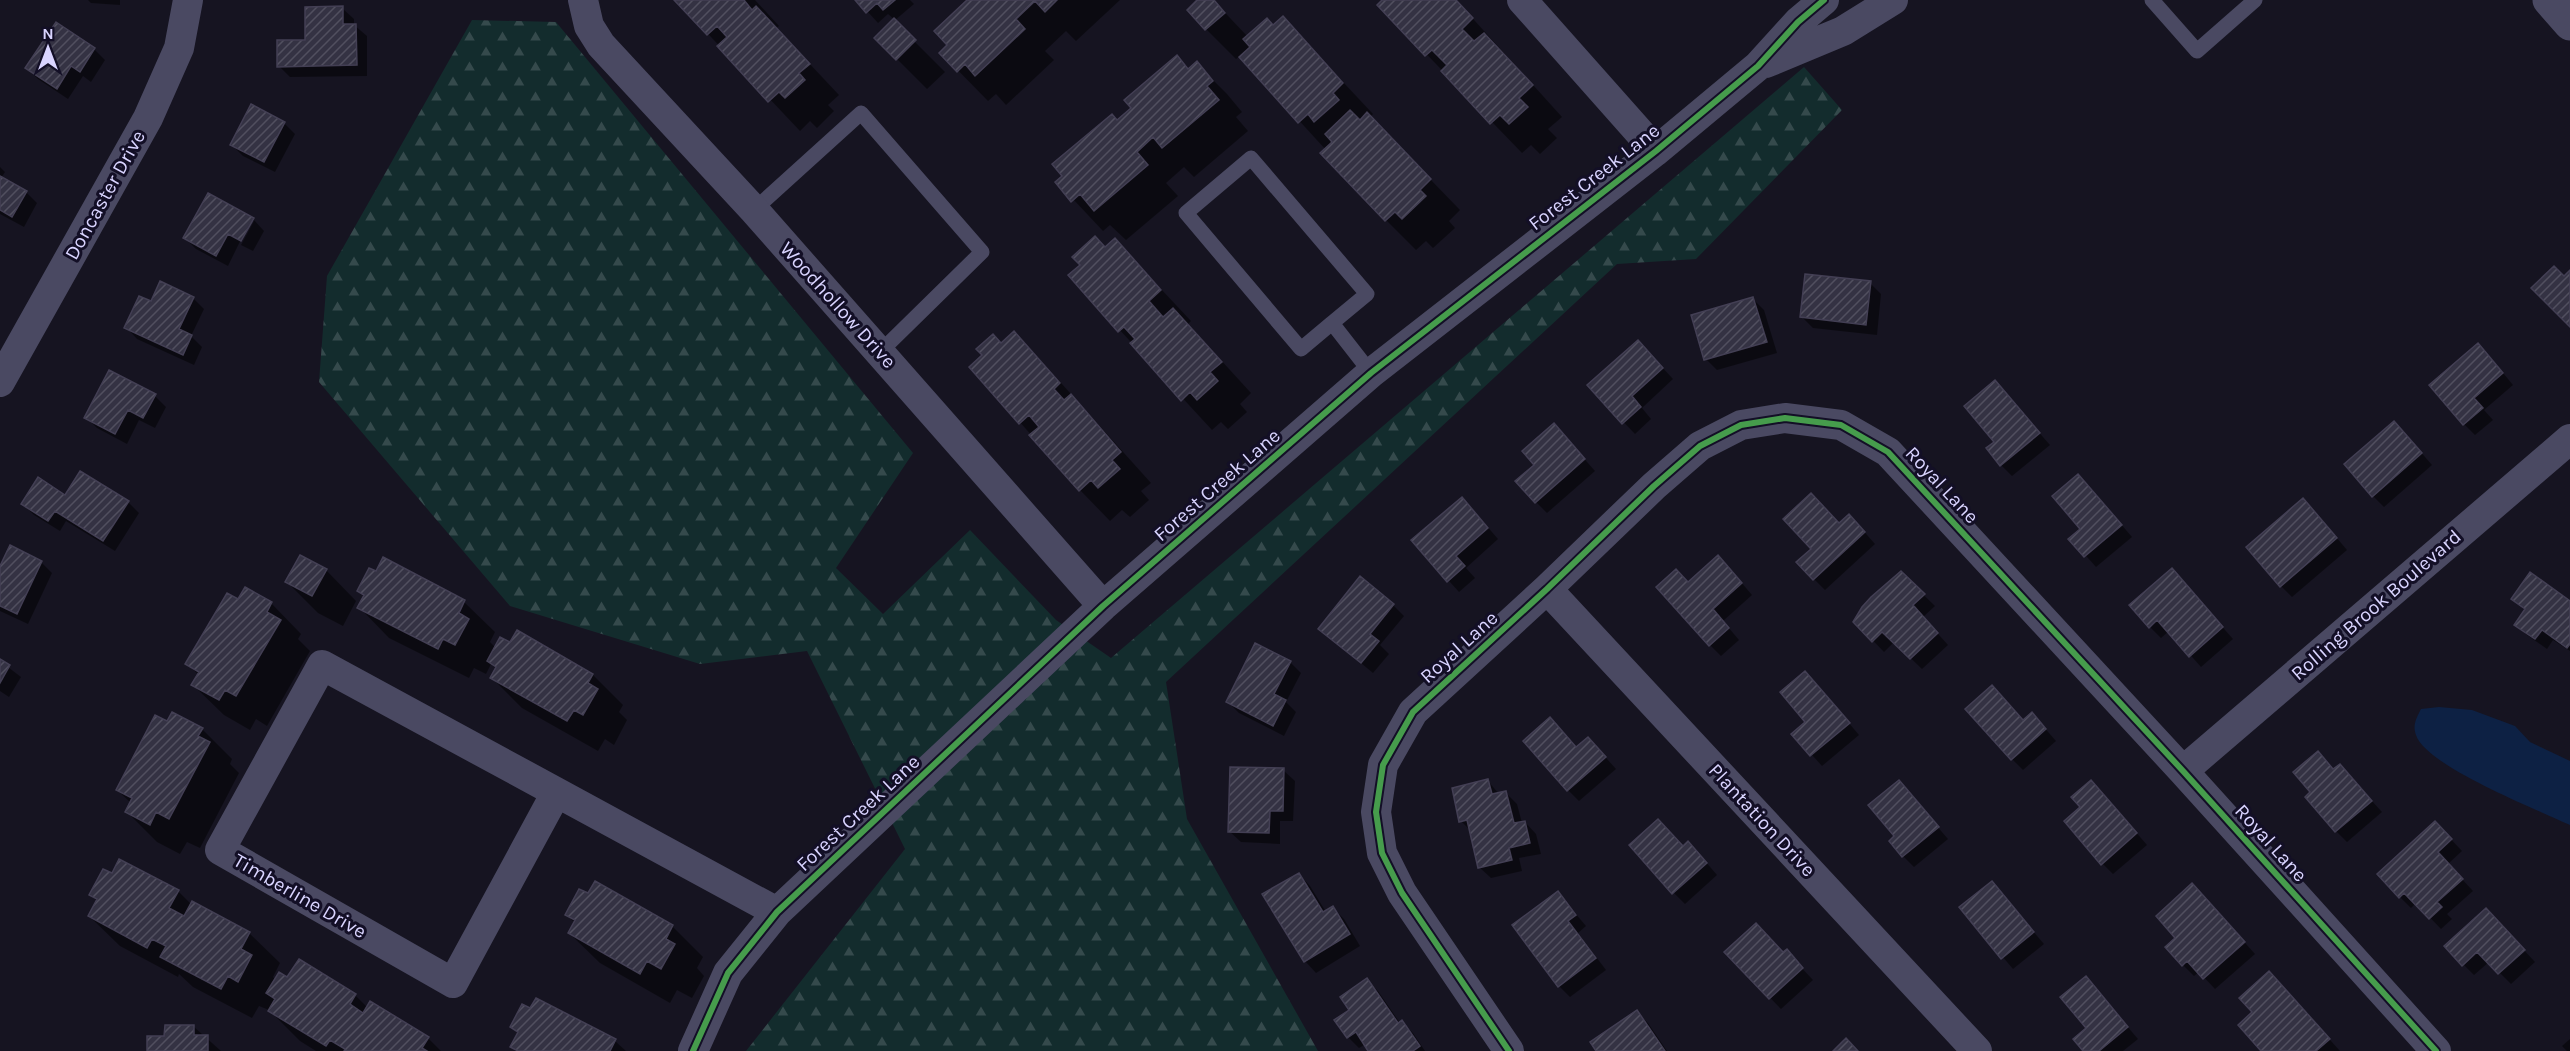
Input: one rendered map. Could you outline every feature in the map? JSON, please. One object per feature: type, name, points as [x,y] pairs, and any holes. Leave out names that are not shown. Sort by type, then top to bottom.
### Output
[{"type":"street","name":"Doncaster Drive","points":[[0,382],[9,346],[148,118],[179,48],[188,0]]},
{"type":"street","name":"Woodhollow Drive","points":[[583,0],[589,26],[601,45],[754,210],[1103,606]]},
{"type":"street","points":[[1522,0],[1656,151]]},
{"type":"street","name":"Forest Creek Lane","points":[[693,1051],[728,973],[777,912],[1103,606],[1371,373],[1656,151],[1758,66],[1798,22],[1824,0]]},
{"type":"street","name":"Forest Creek Lane","points":[[1758,66],[1843,31],[1893,0]]},
{"type":"street","points":[[2549,0],[2570,24]]},
{"type":"street","name":"Royal Lane","points":[[1509,1051],[1402,893],[1382,853],[1376,812],[1383,765],[1413,712],[1547,589],[1653,486],[1700,446],[1741,425],[1785,418],[1841,425],[1888,452],[2183,771],[2424,1047]]},
{"type":"street","name":"Rolling Brook Boulevard","points":[[2183,771],[2566,452]]},
{"type":"street","name":"Plantation Drive","points":[[1547,589],[1977,1051]]},
{"type":"street","name":"Timberline Drive","points":[[556,794],[453,982],[220,850],[322,665],[777,912]]},
{"type":"lane","points":[[2152,0],[2197,51],[2255,0]]},
{"type":"lane","points":[[754,210],[861,113],[982,252],[880,352]]},
{"type":"lane","points":[[1251,158],[1367,294],[1332,323],[1301,349],[1186,213],[1251,158]]},
{"type":"lane","points":[[1332,323],[1371,373]]},
{"type":"green space","points":[[472,20],[556,22],[913,453],[836,568],[883,614],[970,530],[1056,620],[1111,658],[1804,67],[1842,110],[1696,259],[1617,264],[1166,682],[1187,819],[1318,1051],[746,1051],[905,849],[807,651],[700,664],[510,606],[319,382],[327,276]]},
{"type":"water","points":[[2439,707],[2472,710],[2515,726],[2530,742],[2570,761],[2570,825],[2485,786],[2440,760],[2424,747],[2415,731],[2417,718],[2421,709]]},
{"type":"building","points":[[674,0],[744,0],[752,10],[756,6],[810,64],[799,73],[805,80],[785,98],[779,92],[768,102],[717,46],[727,37],[717,26],[707,35]]},
{"type":"building","points":[[855,0],[895,0],[883,10],[877,3],[866,13]]},
{"type":"building","points":[[967,0],[1057,0],[1045,12],[1035,1],[1016,19],[1025,29],[975,76],[965,64],[957,72],[939,53],[947,45],[934,31]]},
{"type":"building","points":[[1197,0],[1214,0],[1225,13],[1205,30],[1187,10]]},
{"type":"building","points":[[1382,0],[1456,0],[1473,18],[1462,29],[1474,41],[1484,33],[1533,85],[1519,98],[1528,107],[1509,124],[1500,115],[1490,124],[1441,71],[1447,65],[1432,50],[1425,56],[1377,5]]},
{"type":"building","points":[[343,6],[343,24],[356,24],[357,65],[277,67],[277,40],[305,40],[305,7]]},
{"type":"building","points":[[1283,16],[1343,83],[1333,93],[1339,100],[1314,122],[1308,114],[1298,123],[1239,57],[1250,47],[1243,39],[1267,18],[1273,25]]},
{"type":"building","points":[[894,18],[916,40],[896,60],[874,38]]},
{"type":"building","points":[[56,22],[95,48],[80,72],[71,66],[57,89],[25,68]]},
{"type":"building","points":[[1177,55],[1188,69],[1197,61],[1213,81],[1207,86],[1219,100],[1162,148],[1153,137],[1137,152],[1148,165],[1094,211],[1080,194],[1071,202],[1055,182],[1062,176],[1052,164],[1112,114],[1117,120],[1131,108],[1124,100]]},
{"type":"building","points":[[251,104],[285,122],[264,162],[230,145]]},
{"type":"building","points":[[1350,110],[1360,120],[1367,112],[1431,179],[1420,190],[1426,196],[1402,219],[1395,212],[1385,221],[1320,153],[1332,142],[1325,134]]},
{"type":"building","points":[[0,176],[27,191],[12,217],[0,210]]},
{"type":"building","points":[[208,193],[254,218],[241,241],[228,234],[216,256],[183,238]]},
{"type":"building","points":[[1095,236],[1105,247],[1115,238],[1161,290],[1149,301],[1163,317],[1173,308],[1222,362],[1210,372],[1218,381],[1197,400],[1190,392],[1181,401],[1130,343],[1135,339],[1124,327],[1118,332],[1068,275],[1080,265],[1072,257]]},
{"type":"building","points":[[2554,266],[2564,276],[2570,270],[2570,327],[2531,288]]},
{"type":"building","points":[[1805,274],[1871,281],[1866,325],[1800,317]]},
{"type":"building","points":[[160,281],[194,297],[179,329],[192,335],[183,355],[124,328],[139,296],[151,301]]},
{"type":"building","points":[[1753,297],[1767,342],[1704,360],[1691,315]]},
{"type":"building","points":[[1014,331],[1060,383],[1054,389],[1064,400],[1071,394],[1121,452],[1112,460],[1120,469],[1098,488],[1091,480],[1079,491],[1029,435],[1039,427],[1029,415],[1019,424],[969,367],[982,355],[976,349],[993,334],[1001,343]]},
{"type":"building","points":[[1638,340],[1663,368],[1632,396],[1641,407],[1622,424],[1587,385]]},
{"type":"building","points":[[2478,343],[2503,373],[2474,398],[2483,408],[2463,425],[2429,385]]},
{"type":"building","points":[[109,370],[156,394],[143,418],[128,410],[115,434],[84,418]]},
{"type":"building","points":[[1995,380],[2040,433],[2000,466],[1986,448],[1994,442],[1964,406]]},
{"type":"building","points":[[2394,421],[2422,453],[2372,497],[2344,464]]},
{"type":"building","points":[[1554,423],[1585,459],[1535,503],[1515,481],[1534,465],[1522,451]]},
{"type":"building","points":[[80,471],[129,501],[103,541],[55,511],[48,521],[21,504],[38,477],[65,495]]},
{"type":"building","points":[[2078,474],[2122,525],[2084,557],[2068,539],[2080,529],[2052,496]]},
{"type":"building","points":[[1811,493],[1839,523],[1849,514],[1865,532],[1813,580],[1796,562],[1811,549],[1783,519]]},
{"type":"building","points":[[1462,497],[1488,528],[1456,556],[1465,566],[1447,582],[1411,540]]},
{"type":"building","points":[[2303,498],[2337,538],[2280,587],[2246,547]]},
{"type":"building","points":[[10,545],[42,561],[17,614],[0,606],[0,566]]},
{"type":"building","points":[[300,555],[327,569],[312,596],[285,582]]},
{"type":"building","points":[[1718,555],[1742,583],[1713,609],[1729,628],[1709,646],[1656,587],[1676,569],[1688,582]]},
{"type":"building","points":[[383,557],[465,600],[459,613],[469,619],[455,645],[443,639],[438,649],[357,608],[364,595],[357,591],[369,568],[376,571]]},
{"type":"building","points":[[2172,568],[2223,627],[2189,657],[2157,620],[2149,628],[2129,605]]},
{"type":"building","points":[[1901,571],[1925,594],[1913,605],[1938,633],[1910,659],[1882,632],[1872,642],[1853,622],[1871,597]]},
{"type":"building","points":[[2530,572],[2570,601],[2570,644],[2567,648],[2542,630],[2535,639],[2514,625],[2525,609],[2511,599]]},
{"type":"building","points":[[1360,576],[1394,604],[1370,634],[1379,641],[1361,663],[1318,629]]},
{"type":"building","points":[[245,587],[272,602],[267,612],[281,620],[236,696],[225,690],[219,700],[191,685],[199,672],[185,664],[227,593],[238,599]]},
{"type":"building","points":[[517,630],[593,674],[588,683],[598,689],[583,715],[574,710],[567,721],[490,678],[496,667],[487,661],[500,637],[510,642]]},
{"type":"building","points":[[1255,643],[1291,661],[1274,694],[1286,700],[1273,726],[1226,702]]},
{"type":"building","points":[[0,659],[10,665],[0,683]]},
{"type":"building","points":[[1805,671],[1850,723],[1810,756],[1791,734],[1805,722],[1780,692]]},
{"type":"building","points":[[1992,685],[2023,720],[2032,712],[2046,729],[2011,760],[1965,709]]},
{"type":"building","points":[[172,712],[203,728],[198,736],[210,742],[169,819],[156,812],[150,825],[125,812],[132,798],[116,790],[155,715],[167,721]]},
{"type":"building","points":[[1550,717],[1576,747],[1588,737],[1606,757],[1567,791],[1523,741]]},
{"type":"building","points":[[2318,751],[2333,769],[2340,764],[2372,801],[2335,832],[2305,797],[2310,792],[2293,772]]},
{"type":"building","points":[[1230,767],[1284,768],[1283,811],[1270,811],[1269,833],[1228,832]]},
{"type":"building","points":[[1488,779],[1492,794],[1506,791],[1514,823],[1525,821],[1530,843],[1509,848],[1512,860],[1478,868],[1467,820],[1459,822],[1452,788]]},
{"type":"building","points":[[1899,780],[1939,827],[1902,857],[1889,841],[1894,836],[1868,805]]},
{"type":"building","points":[[2091,780],[2137,833],[2101,865],[2064,821],[2080,807],[2071,797]]},
{"type":"building","points":[[1658,819],[1683,846],[1688,841],[1707,863],[1672,894],[1629,845]]},
{"type":"building","points":[[2435,821],[2452,839],[2438,852],[2463,879],[2437,902],[2442,907],[2429,919],[2404,893],[2399,898],[2377,874]]},
{"type":"building","points":[[119,859],[179,890],[169,908],[184,916],[192,901],[250,932],[241,949],[252,955],[238,982],[228,976],[221,989],[160,957],[166,946],[152,939],[147,948],[88,916],[97,899],[89,895],[103,869],[112,873]]},
{"type":"building","points":[[1299,873],[1323,912],[1333,906],[1350,934],[1304,962],[1262,894]]},
{"type":"building","points":[[595,881],[673,925],[666,939],[675,944],[661,969],[647,961],[640,974],[568,933],[575,920],[565,915],[579,889],[588,893]]},
{"type":"building","points":[[1992,881],[2034,932],[2001,959],[1959,907]]},
{"type":"building","points":[[2192,883],[2245,942],[2203,979],[2187,961],[2182,966],[2165,947],[2175,938],[2156,916]]},
{"type":"building","points":[[1558,891],[1576,915],[1568,921],[1596,958],[1558,987],[1512,925]]},
{"type":"building","points":[[2486,908],[2525,950],[2498,974],[2477,952],[2462,966],[2444,946]]},
{"type":"building","points":[[1756,923],[1783,952],[1787,949],[1803,968],[1769,999],[1724,952]]},
{"type":"building","points":[[299,959],[356,994],[350,1004],[363,1013],[370,1001],[429,1037],[422,1048],[427,1051],[344,1051],[345,1049],[330,1040],[326,1046],[268,1011],[275,999],[266,993],[279,972],[287,977]]},
{"type":"building","points":[[2269,971],[2330,1039],[2316,1051],[2261,1051],[2238,1025],[2252,1012],[2239,998]]},
{"type":"building","points":[[2086,976],[2128,1027],[2099,1051],[2083,1051],[2073,1039],[2086,1028],[2060,997]]},
{"type":"building","points":[[1367,978],[1398,1023],[1402,1020],[1420,1046],[1413,1051],[1368,1051],[1356,1032],[1347,1038],[1334,1020],[1349,1010],[1340,997]]},
{"type":"building","points":[[536,998],[616,1039],[610,1051],[518,1051],[510,1047],[518,1032],[510,1027],[522,1004],[530,1008]]},
{"type":"building","points":[[1637,1010],[1665,1051],[1596,1051],[1590,1042]]},
{"type":"building","points":[[165,1025],[194,1025],[194,1035],[208,1035],[208,1051],[147,1051],[147,1036],[164,1036]]},
{"type":"building","points":[[1846,1038],[1858,1051],[1833,1051]]},
{"type":"cycle path","points":[[693,1051],[728,973],[777,912],[1103,606],[1371,373],[1656,151],[1758,66],[1798,22],[1824,0]]},
{"type":"cycle path","points":[[1509,1051],[1402,893],[1382,853],[1376,812],[1383,765],[1413,712],[1547,589],[1654,486],[1700,446],[1741,425],[1785,418],[1841,425],[1888,452],[2183,771],[2436,1051]]}]
